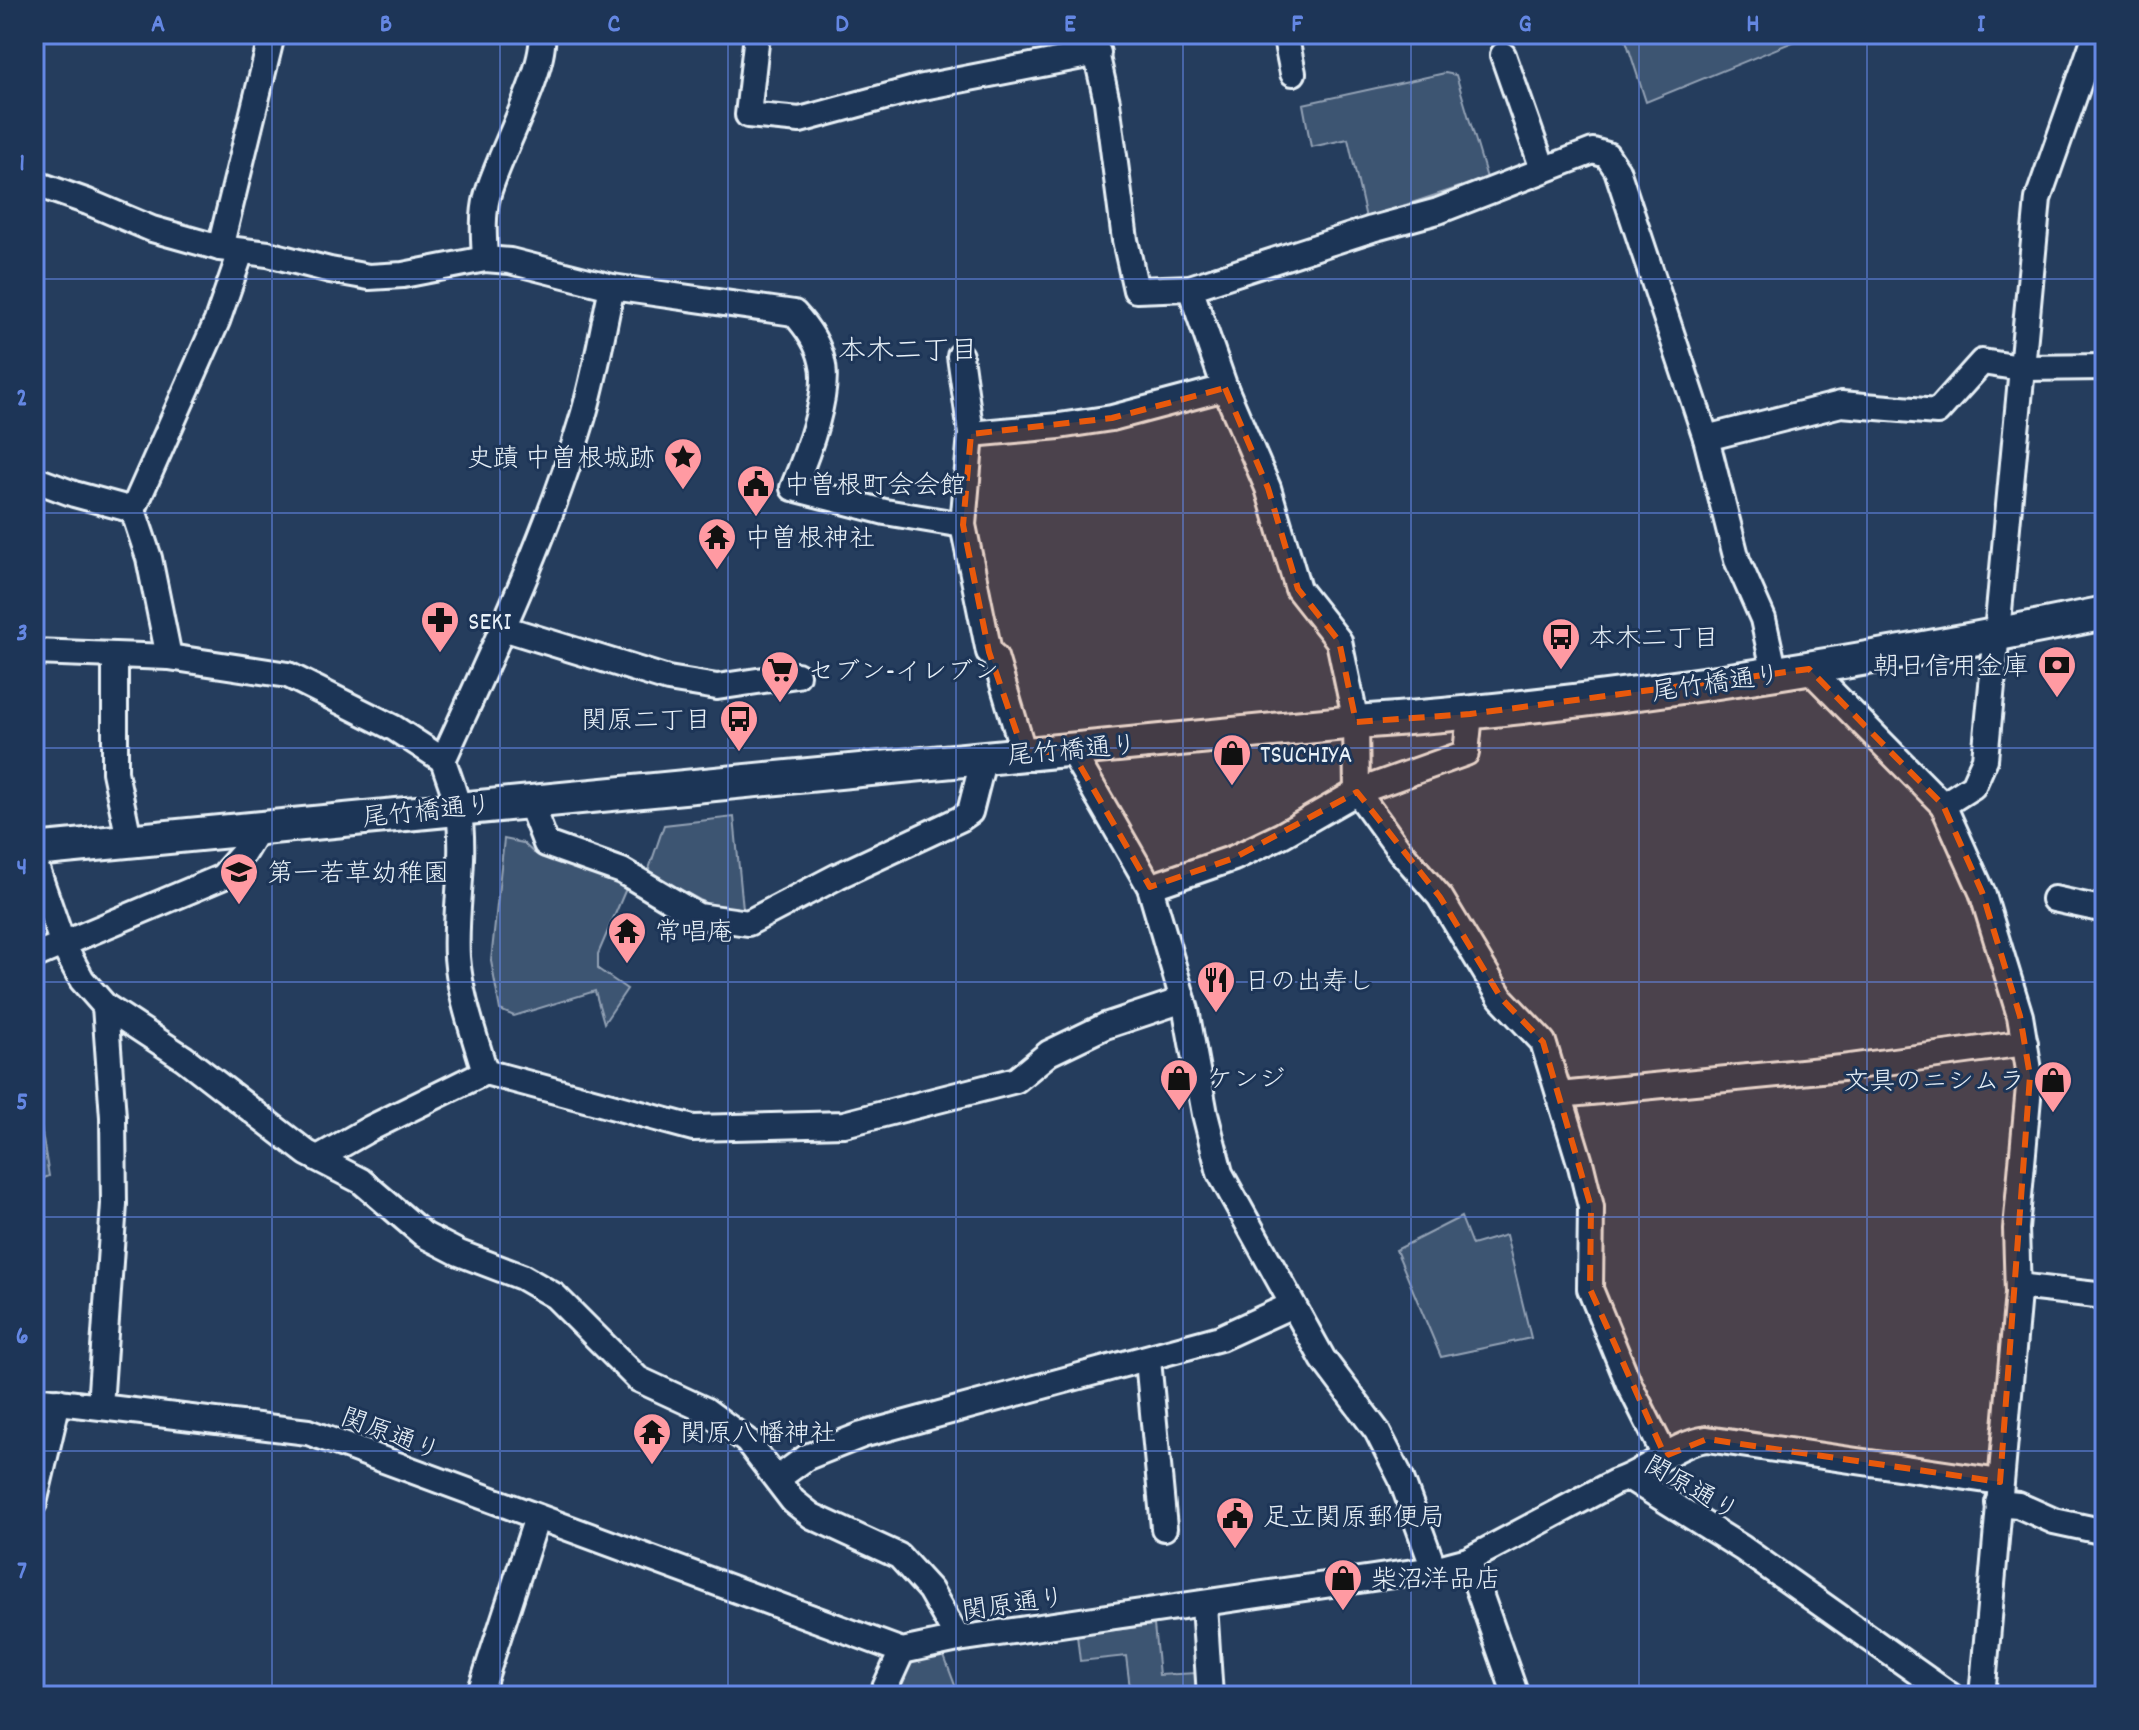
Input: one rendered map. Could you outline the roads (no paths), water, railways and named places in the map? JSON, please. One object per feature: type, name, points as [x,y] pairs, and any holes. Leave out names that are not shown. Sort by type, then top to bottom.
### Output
[{"type":"main road","name":"尾竹橋通り","points":[[34,850],[529,800],[1356,722],[1470,714],[1809,669],[2105,613]]},
{"type":"street","points":[[169,657],[149,558],[133,510],[217,321],[272,35],[266,34]]},
{"type":"street","points":[[485,259],[486,199],[534,73],[543,44],[542,34]]},
{"type":"street","points":[[757,34],[748,115],[800,120],[1095,44],[1107,102],[1125,240],[1136,290],[1190,288],[1438,211],[1593,151],[1607,155],[1617,170],[1706,438],[1737,560],[1763,619],[1775,674]]},
{"type":"street","points":[[1285,34],[1293,73]]},
{"type":"street","points":[[1943,805],[1973,786],[1985,759],[2038,199],[2092,36]]},
{"type":"street","points":[[1503,55],[1543,169]]},
{"type":"street","points":[[34,183],[152,229],[231,250],[268,254],[369,277],[403,275],[485,259],[532,266],[612,287],[794,313],[808,328],[823,362],[822,392],[813,435],[793,488],[885,512],[963,525]]},
{"type":"street","points":[[443,760],[503,628],[551,511],[582,421],[612,287]]},
{"type":"street","points":[[1190,288],[1225,388],[1268,488],[1298,589],[1339,641],[1356,722],[1357,792],[1400,851],[1440,897],[1501,998],[1543,1042],[1591,1207],[1590,1289],[1629,1384],[1665,1456]]},
{"type":"street","points":[[960,356],[971,434],[963,525],[989,652],[995,657],[1024,754]]},
{"type":"street","points":[[1706,438],[1841,404],[1937,412],[1982,362],[2021,368],[2105,367]]},
{"type":"street","points":[[971,434],[1112,418],[1225,388]]},
{"type":"street","points":[[34,479],[133,510]]},
{"type":"street","points":[[503,628],[668,679],[717,687],[797,675]]},
{"type":"street","points":[[34,652],[169,657],[288,675],[394,728],[443,760],[458,807],[461,839],[457,960],[463,997],[485,1072]]},
{"type":"street","points":[[115,656],[115,772],[129,839]]},
{"type":"street","points":[[1809,669],[1943,805],[1982,892],[2020,1016],[2025,1043],[2030,1076],[2016,1229],[2018,1286],[1982,1696]]},
{"type":"street","points":[[1150,887],[1234,858],[1282,835],[1357,792],[1466,753],[1470,714]]},
{"type":"street","points":[[1071,750],[1150,887],[1183,1000],[1220,1173],[1323,1359],[1377,1431],[1401,1478],[1434,1569]]},
{"type":"street","points":[[529,800],[546,844],[622,871],[698,916],[748,923],[970,812],[984,757]]},
{"type":"street","points":[[34,956],[222,877],[244,852],[259,827]]},
{"type":"street","points":[[34,861],[63,945],[82,980],[105,1006],[173,1050],[318,1158],[361,1181],[424,1235],[459,1253],[522,1277],[555,1296],[638,1379],[705,1410],[747,1441],[793,1501],[812,1516],[899,1556],[930,1590],[958,1639]]},
{"type":"street","points":[[2054,899],[2105,910]]},
{"type":"street","points":[[318,1158],[371,1128],[485,1072],[693,1128],[844,1124],[1016,1080],[1049,1053],[1105,1026],[1183,1000]]},
{"type":"street","points":[[100,1406],[114,1204],[113,1117],[105,1006]]},
{"type":"street","points":[[1559,1095],[1842,1068],[2025,1043]]},
{"type":"street","points":[[2018,1286],[2105,1296]]},
{"type":"street","points":[[777,1479],[807,1457],[862,1435],[1148,1360],[1220,1338],[1292,1305]]},
{"type":"street","points":[[1148,1360],[1164,1528]]},
{"type":"street","points":[[34,1503],[46,1400]]},
{"type":"street","name":"関原通り","points":[[46,1400],[308,1432],[902,1651],[958,1639],[1434,1569],[1468,1560],[1615,1482],[1630,1478],[1742,1548],[1951,1696]]},
{"type":"street","points":[[1630,1478],[1691,1441],[1707,1439],[1999,1493],[2054,1521],[2105,1532]]},
{"type":"street","points":[[479,1696],[537,1517]]},
{"type":"street","points":[[1468,1560],[1516,1696]]},
{"type":"street","points":[[1204,1605],[1210,1696]]},
{"type":"street","points":[[886,1696],[885,1688],[902,1651]]},
{"type":"place","name":"史蹟 中曽根城跡","points":[[683,491]]},
{"type":"place","name":"中曽根町会会館","points":[[756,518]]},
{"type":"place","name":"中曽根神社","points":[[717,571]]},
{"type":"place","name":"SEKI","points":[[440,654]]},
{"type":"place","name":"本木二丁目","points":[[1561,671]]},
{"type":"place","name":"朝日信用金庫","points":[[2057,699]]},
{"type":"place","name":"セブン-イレブン","points":[[780,704]]},
{"type":"place","name":"関原二丁目","points":[[739,753]]},
{"type":"place","name":"TSUCHIYA","points":[[1232,787]]},
{"type":"place","name":"第一若草幼稚園","points":[[239,906]]},
{"type":"place","name":"常唱庵","points":[[627,965]]},
{"type":"place","name":"日の出寿し","points":[[1216,1014]]},
{"type":"place","name":"ケンジ","points":[[1179,1112]]},
{"type":"place","name":"文具のニシムラ","points":[[2053,1114]]},
{"type":"place","name":"関原八幡神社","points":[[652,1466]]},
{"type":"place","name":"足立関原郵便局","points":[[1235,1550]]},
{"type":"place","name":"柴沼洋品店","points":[[1343,1612]]},
{"type":"district","name":"本木二丁目","points":[[908,349]]}]
